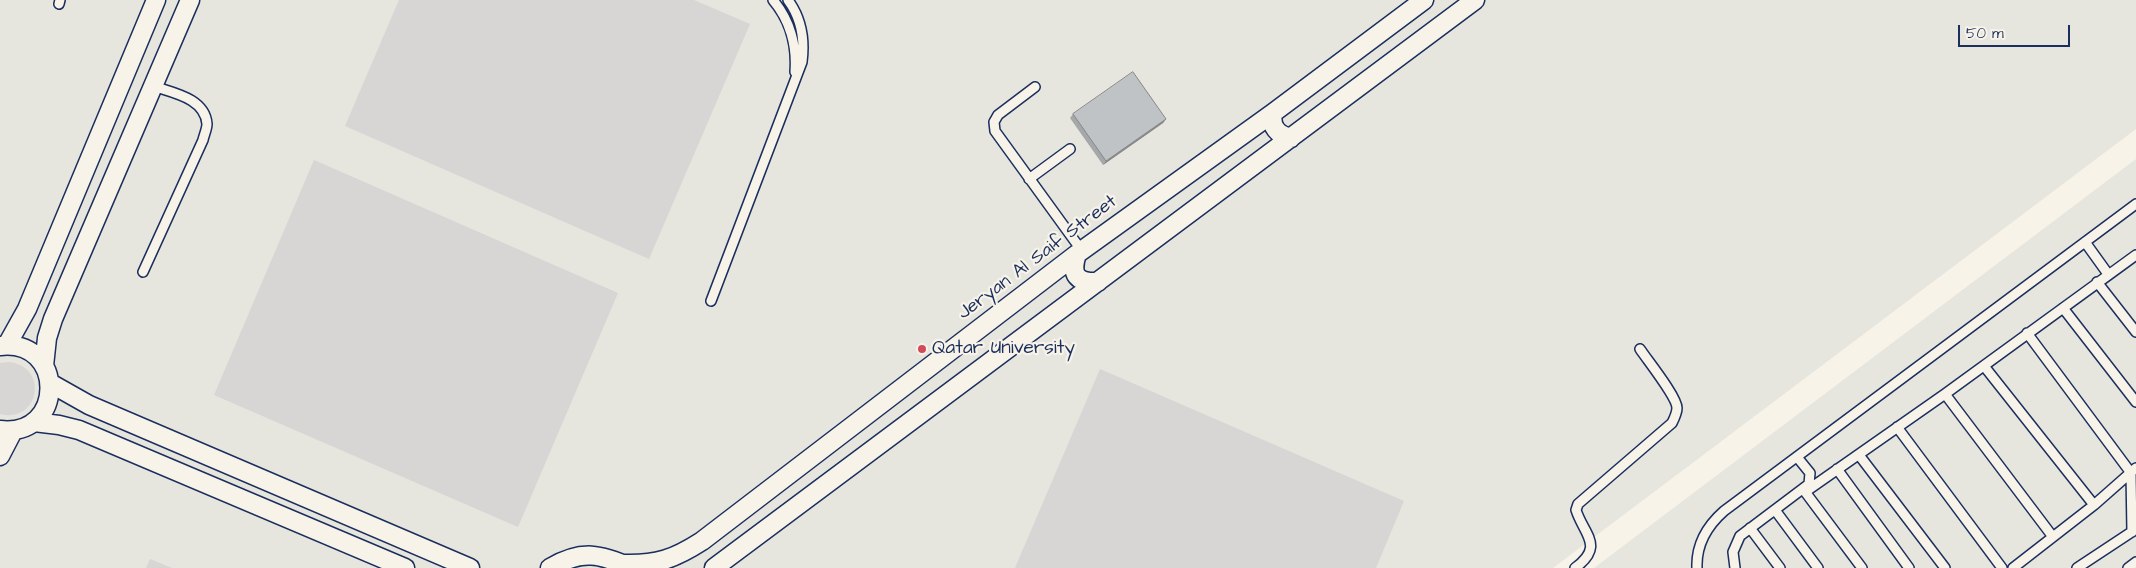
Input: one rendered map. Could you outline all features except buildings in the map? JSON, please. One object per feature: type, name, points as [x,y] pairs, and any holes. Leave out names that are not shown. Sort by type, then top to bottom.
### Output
[{"type":"street","points":[[44,366],[28,351],[4,346],[27,308],[156,0]]},
{"type":"street","points":[[34,422],[50,398],[50,383],[44,366],[47,338],[53,319],[190,0]]},
{"type":"street","name":"Jeryan Al Saif Street","points":[[550,568],[571,558],[584,556],[610,558],[628,566],[650,564],[684,553],[1079,252],[1273,113],[1424,0]]},
{"type":"street","points":[[714,568],[1475,0]]},
{"type":"street","points":[[1273,113],[1273,127],[1279,134],[1291,138]]},
{"type":"street","points":[[1079,252],[1074,266],[1075,274],[1085,282],[1098,282]]},
{"type":"street","points":[[50,383],[89,406],[470,568]]},
{"type":"street","points":[[0,456],[6,430],[34,422],[79,430],[405,568]]},
{"type":"lane","points":[[773,0],[784,16],[794,42],[795,70],[793,83]]},
{"type":"lane","points":[[711,301],[802,62],[803,38],[798,16],[788,0]]},
{"type":"lane","points":[[143,272],[203,140],[207,125],[202,110],[193,101],[153,86]]},
{"type":"lane","points":[[1035,87],[998,115],[994,122],[995,131],[1079,252]]},
{"type":"lane","points":[[1029,178],[1070,149]]},
{"type":"lane","points":[[1696,568],[1698,550],[1702,538],[1715,519],[2136,204]]},
{"type":"lane","points":[[2084,242],[2108,274]]},
{"type":"lane","points":[[1735,568],[1732,557],[1734,546],[1740,536],[1750,528],[1859,455],[1984,366],[2108,274],[2135,258]]},
{"type":"lane","points":[[2097,282],[2136,332]]},
{"type":"lane","points":[[2063,308],[2136,402]]},
{"type":"lane","points":[[2027,333],[2133,471],[2134,531],[2077,568]]},
{"type":"lane","points":[[1576,568],[1586,560],[1591,549],[1591,540],[1576,510],[1578,504],[1672,423],[1678,407],[1640,350]]},
{"type":"lane","points":[[1984,366],[2094,505]]},
{"type":"lane","points":[[1945,394],[2053,537]]},
{"type":"lane","points":[[1897,427],[2002,568]]},
{"type":"lane","points":[[1859,455],[1945,568]]},
{"type":"lane","points":[[1797,457],[1811,476],[1809,484],[1804,491]]},
{"type":"lane","points":[[1837,469],[1909,568]]},
{"type":"lane","points":[[2013,568],[2094,505],[2133,471]]},
{"type":"lane","points":[[1804,491],[1862,568]]},
{"type":"lane","points":[[1775,510],[1818,568]]},
{"type":"lane","points":[[1750,528],[1780,568]]},
{"type":"lane","points":[[2128,568],[2136,562]]},
{"type":"shaded area","name":"Qatar University","points":[[0,0],[2136,0],[2136,129],[1553,568],[0,568]]},
{"type":"shaded area","points":[[399,0],[694,0],[750,24],[649,259],[345,126]]},
{"type":"shaded area","points":[[2136,159],[2136,568],[1594,568]]},
{"type":"shaded area","points":[[314,160],[618,293],[518,527],[214,395]]},
{"type":"shaded area","points":[[9,362],[22,366],[30,374],[34,383],[34,394],[31,403],[24,411],[13,415],[0,414],[0,363]]},
{"type":"shaded area","points":[[1100,369],[1404,501],[1376,568],[1015,568]]},
{"type":"shaded area","points":[[150,559],[172,568],[146,568]]},
{"type":"place","name":"Qatar University","points":[[922,349]]}]
